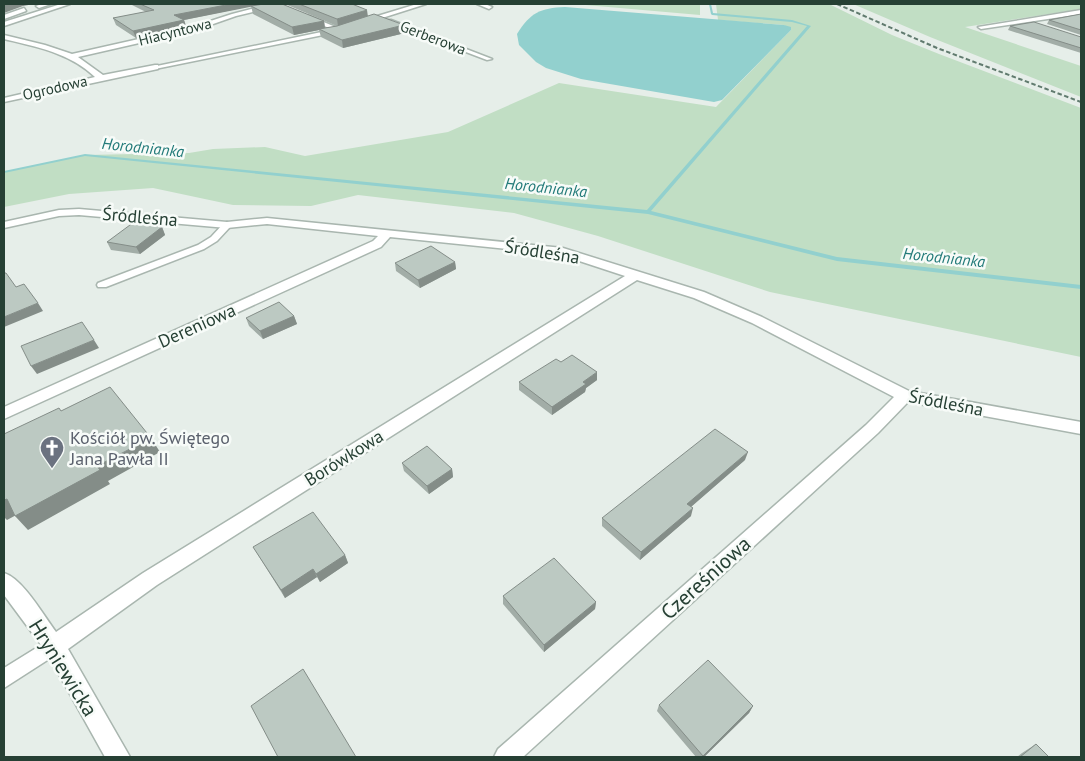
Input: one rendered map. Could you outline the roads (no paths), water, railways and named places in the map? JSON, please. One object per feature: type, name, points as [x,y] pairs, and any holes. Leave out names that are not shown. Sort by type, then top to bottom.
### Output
[{"type":"street","points":[[4,24],[26,13],[67,4]]},
{"type":"street","name":"Hiacyntowa","points":[[72,56],[194,29],[234,15],[277,4]]},
{"type":"street","points":[[304,16],[338,30],[376,20],[423,4]]},
{"type":"street","points":[[480,4],[489,7]]},
{"type":"street","points":[[981,27],[1081,12]]},
{"type":"street","points":[[1025,21],[1044,27]]},
{"type":"street","name":"Ogrodowa","points":[[4,37],[45,46],[72,56],[94,71],[100,78],[4,100]]},
{"type":"street","points":[[7,48],[24,42]]},
{"type":"street","points":[[100,78],[155,67]]},
{"type":"street","name":"Śródleśna","points":[[4,225],[59,213],[79,212],[227,225],[267,221],[559,252],[637,274],[699,295],[757,320],[904,396],[1081,428]]},
{"type":"street","name":"Dereniowa","points":[[4,413],[377,244],[388,233]]},
{"type":"street","name":"Borówkowa","points":[[54,646],[150,579],[637,274]]},
{"type":"street","name":"Czereśniowa","points":[[506,757],[865,436],[904,396]]},
{"type":"street","name":"Hryniewicka","points":[[4,582],[54,646],[118,757]]},
{"type":"lane","points":[[39,6],[48,4]]},
{"type":"lane","points":[[4,16],[26,13]]},
{"type":"lane","name":"Gerberowa","points":[[376,20],[387,21],[489,60]]},
{"type":"lane","points":[[155,67],[338,30]]},
{"type":"lane","points":[[102,285],[201,247],[214,239],[227,225]]},
{"type":"lane","points":[[4,678],[54,646]]},
{"type":"water","points":[[565,7],[784,25],[791,27],[791,30],[722,100],[714,102],[581,79],[546,68],[536,62],[519,45],[517,34],[526,21],[536,13],[542,10]]},
{"type":"waterway","points":[[648,212],[809,26],[792,21],[712,14],[710,4]]},
{"type":"waterway","name":"Horodnianka","points":[[4,172],[85,155],[648,212]]},
{"type":"waterway","name":"Horodnianka","points":[[648,212],[837,259],[1081,287]]},
{"type":"railway","points":[[837,4],[937,48],[1081,102]]},
{"type":"place","name":"Kościół pw. Świętego Jana Pawła II","points":[[52,469]]}]
